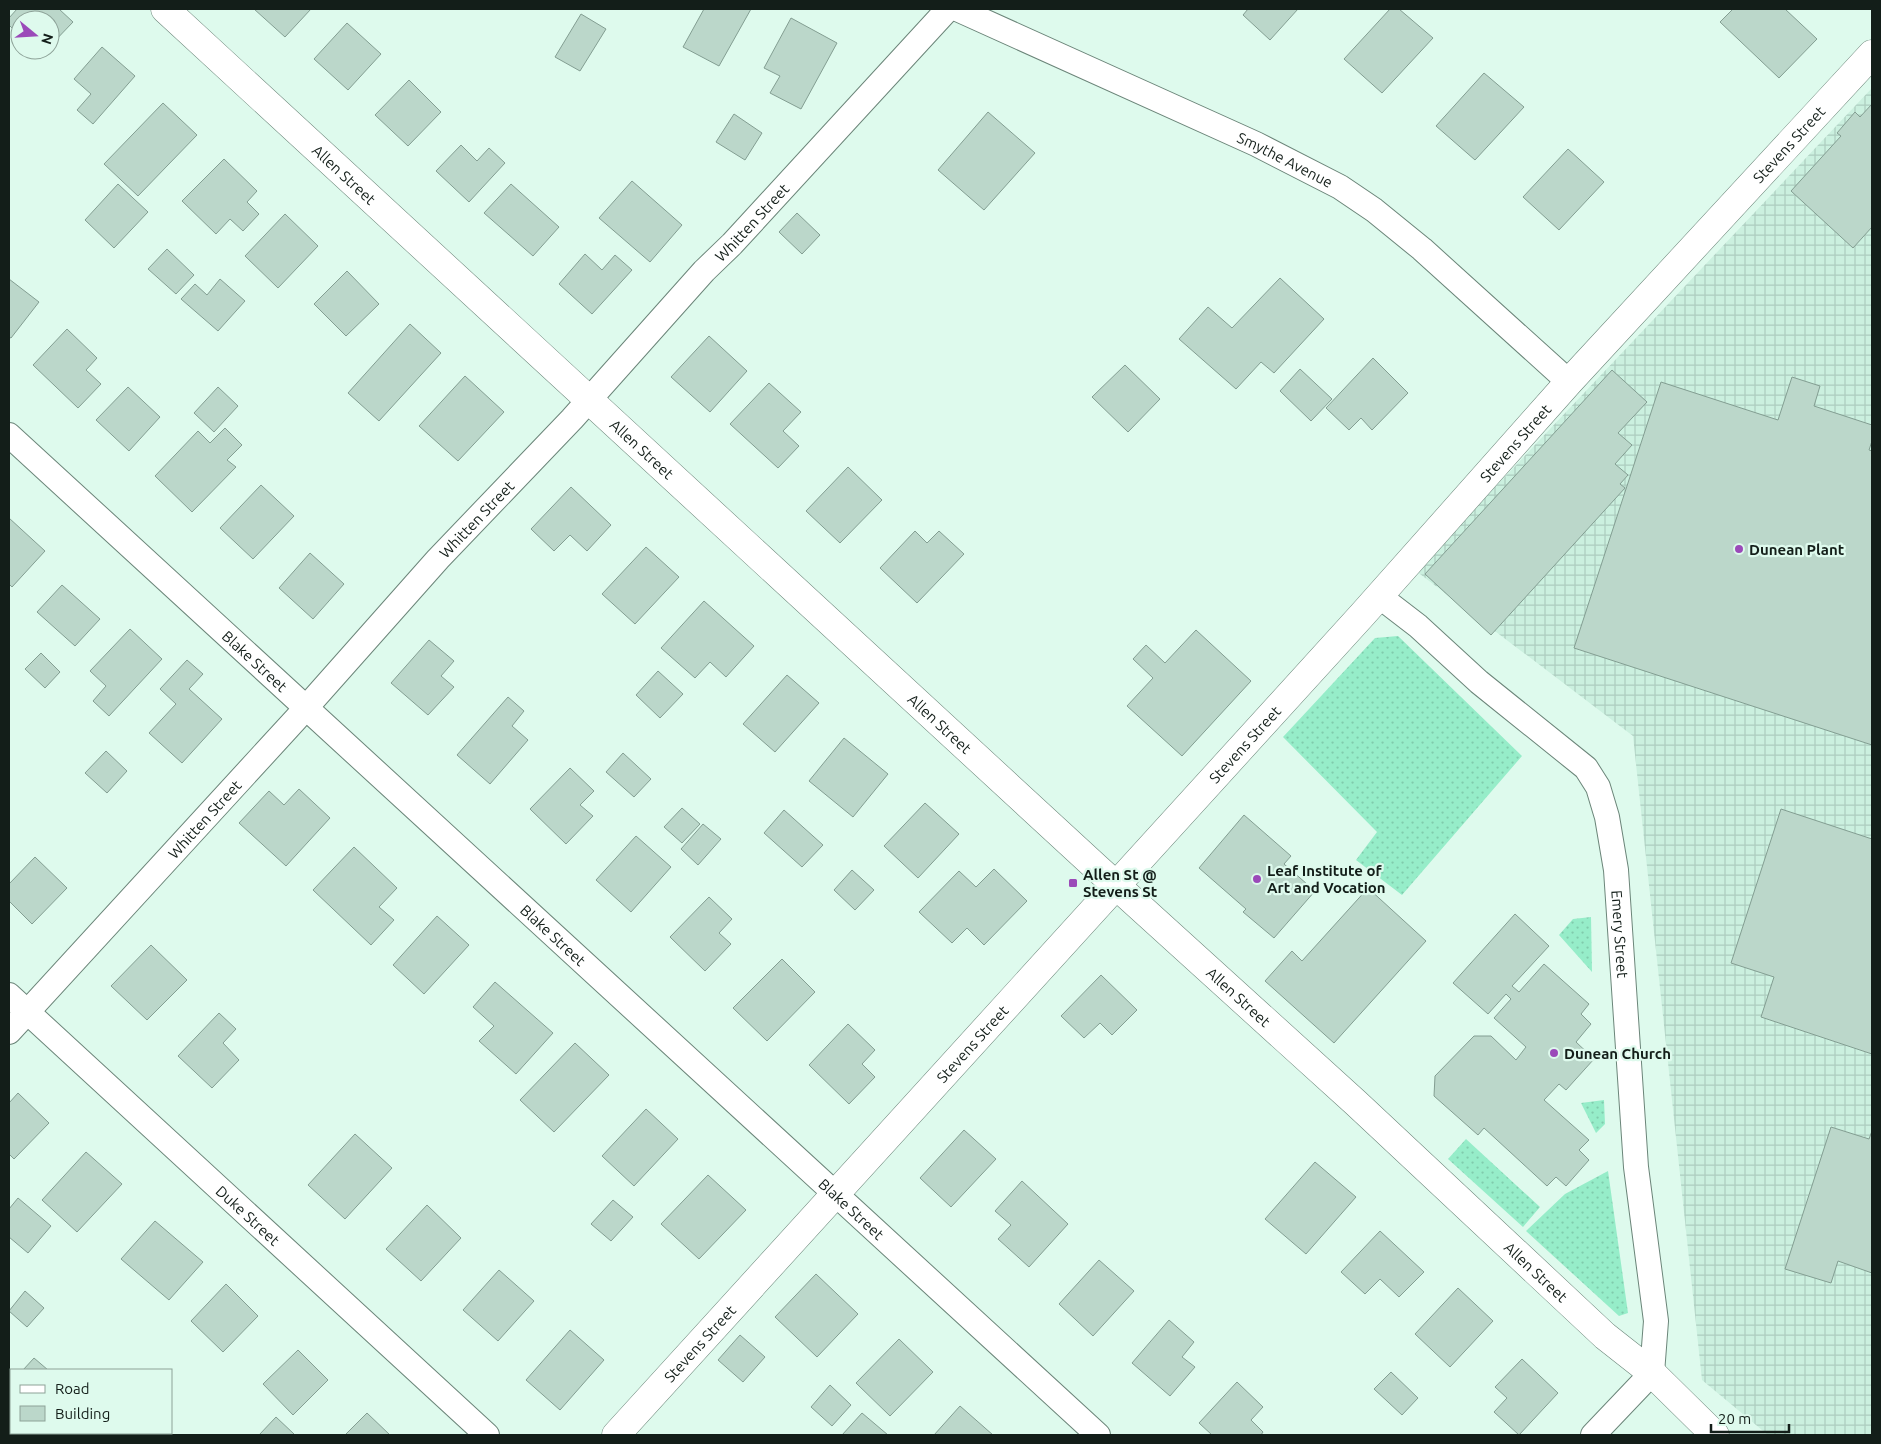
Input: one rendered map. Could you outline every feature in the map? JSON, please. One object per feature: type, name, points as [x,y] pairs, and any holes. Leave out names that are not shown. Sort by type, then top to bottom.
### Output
[{"type":"street","name":"Allen Street","points":[[165,9],[1117,886],[1356,1103],[1605,1336],[1652,1373],[1715,1435]]},
{"type":"street","name":"Whitten Street","points":[[9,1032],[306,708],[438,558],[589,400],[704,271],[732,244],[948,9]]},
{"type":"street","name":"Smythe Avenue","points":[[957,9],[1256,144],[1340,187],[1374,210],[1422,249],[1569,382]]},
{"type":"street","name":"Stevens Street","points":[[616,1435],[1117,886],[1569,382],[1872,54]]},
{"type":"street","name":"Blake Street","points":[[9,435],[1098,1435]]},
{"type":"street","name":"Emery Street","points":[[1379,596],[1418,626],[1479,682],[1586,768],[1598,788],[1607,817],[1616,870],[1636,1167],[1656,1321],[1652,1373]]},
{"type":"street","name":"Duke Street","points":[[9,995],[487,1435]]},
{"type":"street","points":[[1593,1435],[1652,1373]]},
{"type":"shaded area","points":[[1872,88],[1872,1435],[1768,1435],[1702,1380],[1633,736],[1416,571]]},
{"type":"green space","points":[[1398,636],[1522,756],[1402,895],[1356,860],[1377,832],[1283,737],[1375,638]]},
{"type":"green space","points":[[1591,917],[1592,972],[1559,935],[1573,919]]},
{"type":"green space","points":[[1604,1100],[1605,1124],[1596,1133],[1581,1103]]},
{"type":"green space","points":[[1466,1139],[1540,1207],[1523,1227],[1448,1159]]},
{"type":"green space","points":[[1608,1171],[1628,1313],[1619,1316],[1526,1231],[1565,1194]]},
{"type":"building","points":[[59,9],[73,22],[60,36],[60,10],[16,10]]},
{"type":"building","points":[[254,9],[311,9],[285,37]]},
{"type":"building","points":[[704,9],[751,9],[719,66],[683,47]]},
{"type":"building","points":[[1248,9],[1298,9],[1270,40],[1243,15]]},
{"type":"building","points":[[1390,9],[1399,9],[1433,38],[1382,93],[1344,59]]},
{"type":"building","points":[[1733,9],[1785,9],[1817,39],[1779,78],[1720,22]]},
{"type":"building","points":[[581,14],[606,29],[580,71],[555,57]]},
{"type":"building","points":[[791,18],[837,43],[801,109],[770,93],[780,76],[764,68]]},
{"type":"building","points":[[347,23],[381,54],[348,90],[314,59]]},
{"type":"building","points":[[102,47],[135,76],[93,124],[77,110],[91,94],[74,79]]},
{"type":"building","points":[[1484,73],[1524,107],[1475,160],[1436,126]]},
{"type":"building","points":[[409,80],[441,112],[408,146],[375,115]]},
{"type":"building","points":[[163,103],[197,135],[138,196],[104,164]]},
{"type":"building","points":[[1872,104],[1872,227],[1853,248],[1791,191],[1841,136],[1837,133],[1855,112],[1860,117]]},
{"type":"building","points":[[988,112],[1035,153],[984,210],[938,170]]},
{"type":"building","points":[[734,114],[762,133],[745,160],[716,142]]},
{"type":"building","points":[[461,145],[477,161],[489,148],[505,163],[469,202],[436,171]]},
{"type":"building","points":[[1568,149],[1604,182],[1559,230],[1523,197]]},
{"type":"building","points":[[224,159],[257,191],[247,202],[259,214],[243,231],[230,219],[216,234],[182,201]]},
{"type":"building","points":[[632,181],[682,225],[650,262],[599,218]]},
{"type":"building","points":[[118,184],[148,212],[114,248],[85,220]]},
{"type":"building","points":[[511,184],[559,227],[533,256],[484,213]]},
{"type":"building","points":[[797,213],[820,235],[802,254],[779,232]]},
{"type":"building","points":[[285,214],[318,246],[278,288],[245,256]]},
{"type":"building","points":[[167,249],[194,275],[176,294],[148,269]]},
{"type":"building","points":[[585,254],[602,270],[615,255],[632,270],[592,314],[559,284]]},
{"type":"building","points":[[347,271],[379,304],[346,336],[314,304]]},
{"type":"building","points":[[1280,278],[1324,319],[1274,373],[1261,362],[1236,389],[1179,339],[1208,307],[1232,328]]},
{"type":"building","points":[[9,279],[39,302],[11,338],[9,337]]},
{"type":"building","points":[[220,279],[245,301],[218,331],[181,299],[195,284],[207,295]]},
{"type":"building","points":[[410,324],[441,353],[379,421],[348,393]]},
{"type":"building","points":[[67,329],[97,358],[86,370],[101,384],[78,408],[33,365]]},
{"type":"building","points":[[709,336],[747,371],[710,412],[671,377]]},
{"type":"building","points":[[1373,358],[1408,393],[1372,430],[1361,418],[1349,430],[1326,408]]},
{"type":"building","points":[[1125,365],[1160,399],[1128,432],[1092,397]]},
{"type":"building","points":[[1300,369],[1332,399],[1311,421],[1280,391]]},
{"type":"building","points":[[1612,370],[1647,402],[1618,433],[1632,445],[1615,464],[1628,475],[1620,484],[1625,488],[1491,635],[1425,574]]},
{"type":"building","points":[[465,376],[504,412],[458,461],[419,426]]},
{"type":"building","name":"Dunean Plant","points":[[1792,377],[1820,386],[1814,406],[1872,425],[1872,441],[1869,450],[1872,451],[1872,745],[1574,648],[1661,382],[1778,420]]},
{"type":"building","points":[[769,383],[801,412],[783,431],[799,446],[778,468],[730,424]]},
{"type":"building","points":[[128,387],[160,417],[129,451],[96,420]]},
{"type":"building","points":[[218,387],[238,406],[214,432],[194,413]]},
{"type":"building","points":[[225,428],[242,445],[227,460],[236,467],[192,512],[155,476],[198,431],[210,443]]},
{"type":"building","points":[[848,467],[882,500],[840,543],[806,511]]},
{"type":"building","points":[[261,485],[294,516],[253,559],[220,528]]},
{"type":"building","points":[[571,487],[611,525],[587,551],[570,535],[554,551],[531,529]]},
{"type":"building","points":[[9,518],[45,551],[12,587],[9,584]]},
{"type":"building","points":[[915,531],[927,543],[939,531],[964,554],[917,603],[880,568]]},
{"type":"building","points":[[646,547],[679,577],[635,624],[602,594]]},
{"type":"building","points":[[310,553],[344,584],[313,619],[279,588]]},
{"type":"building","points":[[62,585],[100,619],[75,646],[37,612]]},
{"type":"building","points":[[704,601],[754,646],[726,677],[710,662],[695,678],[661,648]]},
{"type":"building","points":[[130,629],[162,659],[109,716],[93,701],[106,686],[90,671]]},
{"type":"building","points":[[1196,630],[1251,681],[1182,756],[1127,706],[1153,678],[1133,659],[1146,645],[1165,663]]},
{"type":"building","points":[[429,640],[454,661],[441,676],[454,687],[428,715],[391,683]]},
{"type":"building","points":[[41,653],[60,672],[45,688],[25,669]]},
{"type":"building","points":[[187,660],[203,674],[189,689],[222,719],[182,763],[149,733],[176,704],[160,689]]},
{"type":"building","points":[[658,671],[683,694],[660,718],[636,695]]},
{"type":"building","points":[[787,675],[819,703],[775,752],[743,724]]},
{"type":"building","points":[[508,697],[524,711],[512,726],[528,740],[490,784],[457,755]]},
{"type":"building","points":[[844,738],[888,774],[853,817],[809,781]]},
{"type":"building","points":[[106,751],[127,771],[107,793],[85,773]]},
{"type":"building","points":[[623,753],[651,779],[634,797],[606,772]]},
{"type":"building","points":[[570,768],[594,791],[580,805],[593,816],[566,844],[530,809]]},
{"type":"building","points":[[299,789],[330,818],[286,866],[239,823],[269,791],[284,805]]},
{"type":"building","points":[[925,803],[959,834],[918,878],[884,846]]},
{"type":"building","points":[[682,808],[700,824],[682,843],[664,827]]},
{"type":"building","points":[[1781,809],[1872,839],[1872,1054],[1761,1017],[1774,977],[1731,963]]},
{"type":"building","points":[[784,810],[823,845],[802,867],[764,833]]},
{"type":"building","name":"Leaf Institute of Art and Vocation","points":[[1244,815],[1291,856],[1284,864],[1315,891],[1274,938],[1243,912],[1246,909],[1199,868]]},
{"type":"building","points":[[703,824],[721,839],[698,865],[681,849]]},
{"type":"building","points":[[636,836],[671,867],[631,912],[596,880]]},
{"type":"building","points":[[354,847],[397,888],[379,907],[394,920],[371,945],[313,890]]},
{"type":"building","points":[[35,857],[67,888],[32,924],[9,901],[9,884]]},
{"type":"building","points":[[994,869],[1027,901],[984,945],[967,928],[952,943],[919,912],[959,871],[976,887]]},
{"type":"building","points":[[852,870],[874,890],[855,910],[834,890]]},
{"type":"building","points":[[1368,888],[1426,941],[1334,1043],[1265,981],[1292,951],[1302,961]]},
{"type":"building","points":[[709,897],[732,919],[719,933],[731,944],[705,971],[670,937]]},
{"type":"building","name":"Dunean Church","points":[[1515,914],[1549,946],[1512,986],[1519,992],[1544,964],[1589,1004],[1581,1014],[1591,1024],[1576,1042],[1594,1059],[1566,1090],[1559,1084],[1544,1100],[1589,1140],[1579,1150],[1589,1160],[1566,1186],[1556,1177],[1547,1186],[1484,1128],[1478,1135],[1434,1096],[1435,1076],[1474,1036],[1491,1036],[1516,1060],[1526,1047],[1494,1018],[1511,999],[1506,994],[1488,1014],[1453,983]]},
{"type":"building","points":[[437,916],[469,945],[424,994],[393,965]]},
{"type":"building","points":[[151,945],[187,980],[147,1020],[111,986]]},
{"type":"building","points":[[782,959],[815,992],[767,1041],[733,1008]]},
{"type":"building","points":[[1101,975],[1137,1010],[1112,1035],[1100,1023],[1084,1038],[1061,1016]]},
{"type":"building","points":[[495,982],[553,1033],[516,1074],[479,1041],[494,1026],[473,1007]]},
{"type":"building","points":[[219,1013],[236,1029],[223,1043],[239,1060],[212,1088],[178,1056]]},
{"type":"building","points":[[848,1024],[875,1050],[862,1064],[875,1077],[849,1104],[809,1065]]},
{"type":"building","points":[[575,1043],[609,1075],[554,1132],[520,1100]]},
{"type":"building","points":[[18,1093],[49,1123],[14,1159],[9,1154],[9,1103]]},
{"type":"building","points":[[646,1109],[678,1139],[634,1186],[602,1156]]},
{"type":"building","points":[[1831,1127],[1869,1139],[1872,1131],[1872,1273],[1838,1261],[1831,1283],[1785,1269]]},
{"type":"building","points":[[964,1130],[996,1159],[951,1207],[920,1178]]},
{"type":"building","points":[[355,1134],[392,1168],[345,1219],[308,1185]]},
{"type":"building","points":[[86,1152],[122,1184],[77,1232],[42,1200]]},
{"type":"building","points":[[1315,1162],[1356,1197],[1306,1254],[1265,1219]]},
{"type":"building","points":[[708,1175],[746,1210],[699,1259],[661,1224]]},
{"type":"building","points":[[1022,1181],[1068,1224],[1029,1267],[998,1239],[1011,1225],[995,1211]]},
{"type":"building","points":[[18,1198],[51,1226],[28,1253],[9,1237],[9,1209]]},
{"type":"building","points":[[613,1200],[633,1217],[611,1241],[591,1224]]},
{"type":"building","points":[[427,1205],[461,1238],[421,1281],[386,1249]]},
{"type":"building","points":[[155,1221],[203,1262],[169,1300],[121,1259]]},
{"type":"building","points":[[1380,1231],[1424,1272],[1399,1297],[1380,1279],[1365,1294],[1341,1272]]},
{"type":"building","points":[[1099,1260],[1134,1291],[1093,1336],[1059,1304]]},
{"type":"building","points":[[499,1270],[534,1301],[498,1341],[463,1310]]},
{"type":"building","points":[[816,1274],[858,1314],[817,1357],[775,1317]]},
{"type":"building","points":[[226,1284],[258,1316],[223,1352],[191,1321]]},
{"type":"building","points":[[1458,1288],[1493,1321],[1450,1367],[1415,1334]]},
{"type":"building","points":[[25,1291],[44,1308],[27,1327],[9,1311]]},
{"type":"building","points":[[1169,1320],[1194,1342],[1182,1357],[1195,1367],[1170,1396],[1132,1363]]},
{"type":"building","points":[[570,1330],[604,1360],[560,1410],[526,1380]]},
{"type":"building","points":[[740,1335],[765,1357],[743,1382],[718,1360]]},
{"type":"building","points":[[899,1339],[933,1372],[890,1416],[856,1383]]},
{"type":"building","points":[[298,1350],[328,1380],[293,1415],[263,1384]]},
{"type":"building","points":[[34,1358],[47,1369],[24,1369]]},
{"type":"building","points":[[1522,1359],[1558,1393],[1519,1435],[1494,1412],[1507,1398],[1495,1387]]},
{"type":"building","points":[[1391,1372],[1418,1398],[1402,1415],[1374,1389]]},
{"type":"building","points":[[1237,1382],[1263,1407],[1251,1420],[1263,1432],[1261,1435],[1212,1435],[1199,1423]]},
{"type":"building","points":[[10,1384],[10,1422],[9,1421]]},
{"type":"building","points":[[830,1385],[851,1405],[832,1426],[811,1407]]},
{"type":"building","points":[[960,1406],[993,1435],[934,1435]]},
{"type":"building","points":[[367,1413],[390,1435],[345,1435]]},
{"type":"building","points":[[862,1413],[888,1435],[842,1435]]},
{"type":"building","points":[[276,1417],[294,1434],[259,1435]]},
{"type":"building","points":[[109,1434],[110,1435],[87,1435]]},
{"type":"place","name":"Dunean Plant","points":[[1739,549]]},
{"type":"place","name":"Leaf Institute of Art and Vocation","points":[[1257,879]]},
{"type":"place","name":"Allen St @ Stevens St","points":[[1073,883]]},
{"type":"place","name":"Dunean Church","points":[[1554,1053]]}]
